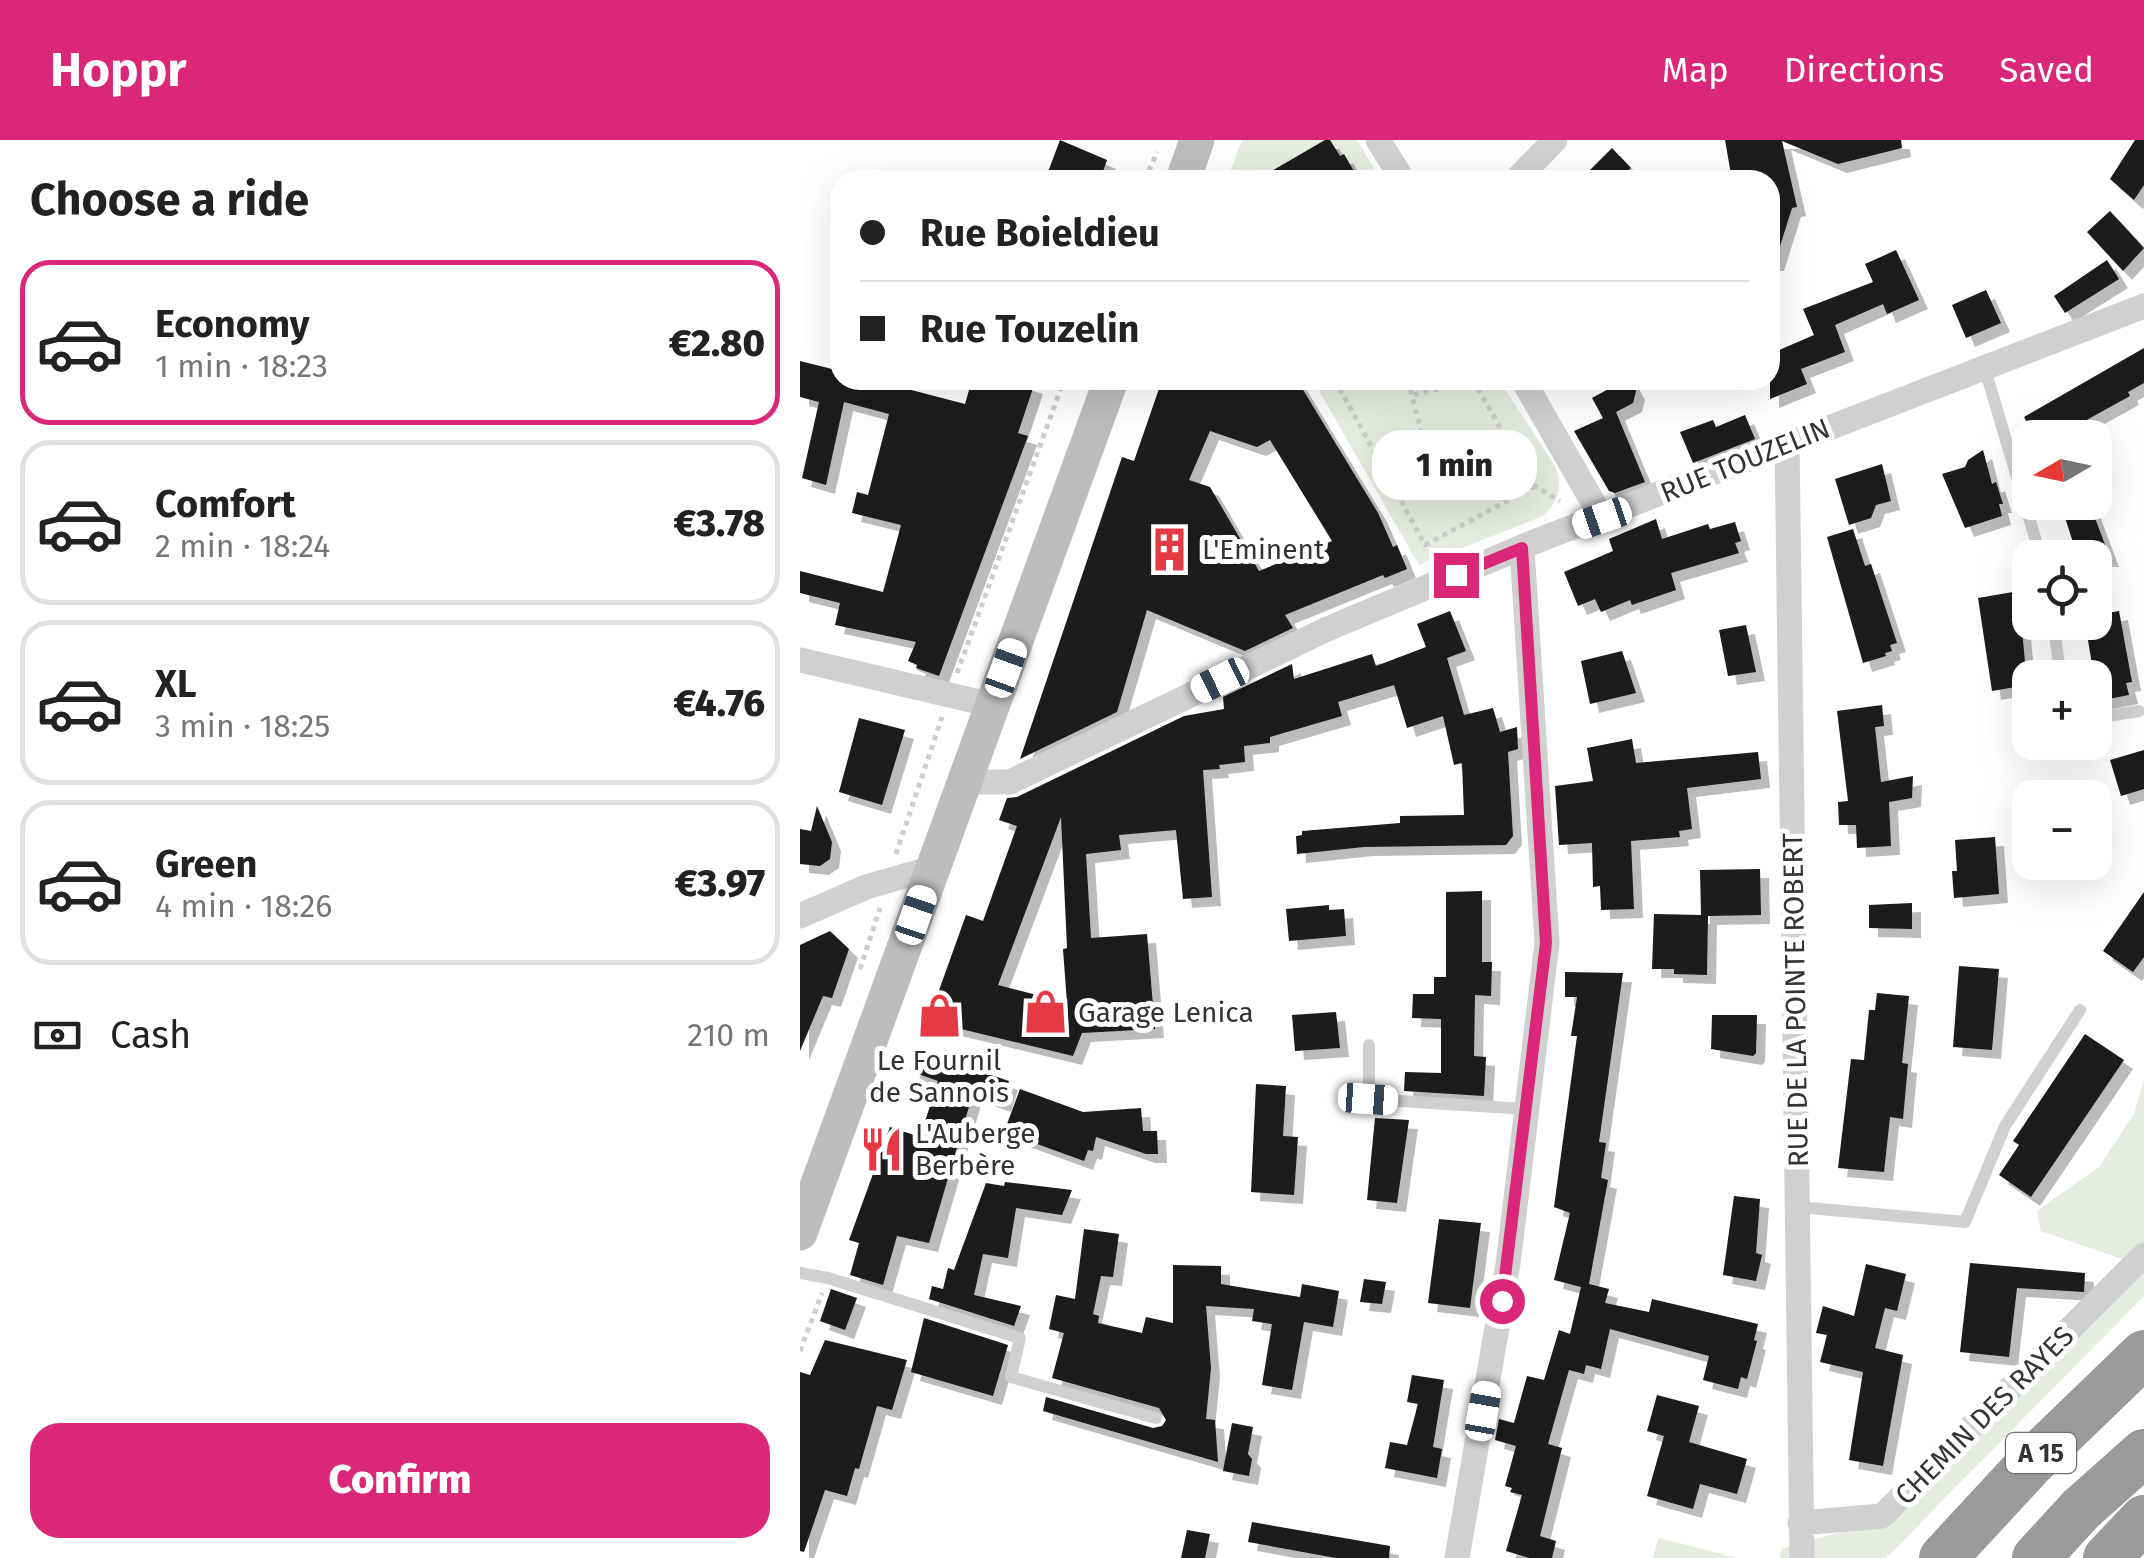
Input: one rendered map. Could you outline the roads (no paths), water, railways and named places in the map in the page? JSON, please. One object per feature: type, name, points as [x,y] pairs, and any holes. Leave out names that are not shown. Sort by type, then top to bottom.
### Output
[{"type":"highway","name":"A 15","points":[[1943,1558],[2030,1464],[2144,1354]]},
{"type":"highway","name":"A 15","points":[[2036,1558],[2144,1453]]},
{"type":"highway","points":[[2107,1558],[2144,1520]]},
{"type":"main road","points":[[1187,170],[1197,140]]},
{"type":"main road","points":[[800,1233],[1107,390]]},
{"type":"street","points":[[1378,140],[1398,170]]},
{"type":"street","points":[[1526,170],[1554,140]]},
{"type":"street","name":"RUE TOUZELIN","points":[[965,782],[1010,782],[1325,630],[1787,441],[2144,306]]},
{"type":"street","points":[[1530,390],[1602,518]]},
{"type":"street","name":"RUE DE LA POINTE ROBERT","points":[[1787,441],[1802,1558]]},
{"type":"street","points":[[1457,1558],[1508,1264],[1546,943],[1522,548]]},
{"type":"street","points":[[800,660],[992,705]]},
{"type":"street","points":[[800,916],[866,887],[932,868]]},
{"type":"street","name":"CHEMIN DES RAYES","points":[[1800,1524],[1882,1516],[2144,1255]]},
{"type":"lane","points":[[1984,366],[2036,540]]},
{"type":"lane","points":[[2112,715],[2139,711]]},
{"type":"lane","points":[[1798,1207],[1964,1222],[2004,1126],[2080,1010]]},
{"type":"lane","points":[[1369,1045],[1368,1099],[1527,1109]]},
{"type":"lane","points":[[800,1273],[828,1278],[1020,1338],[1011,1376],[1156,1418]]},
{"type":"place","name":"L'Eminent","points":[[1169,549]]},
{"type":"place","name":"Garage Lenica","points":[[1045,1012]]},
{"type":"place","name":"Le Fournil de Sannois","points":[[939,1015]]},
{"type":"place","name":"L'Auberge Berbère","points":[[882,1149]]}]
